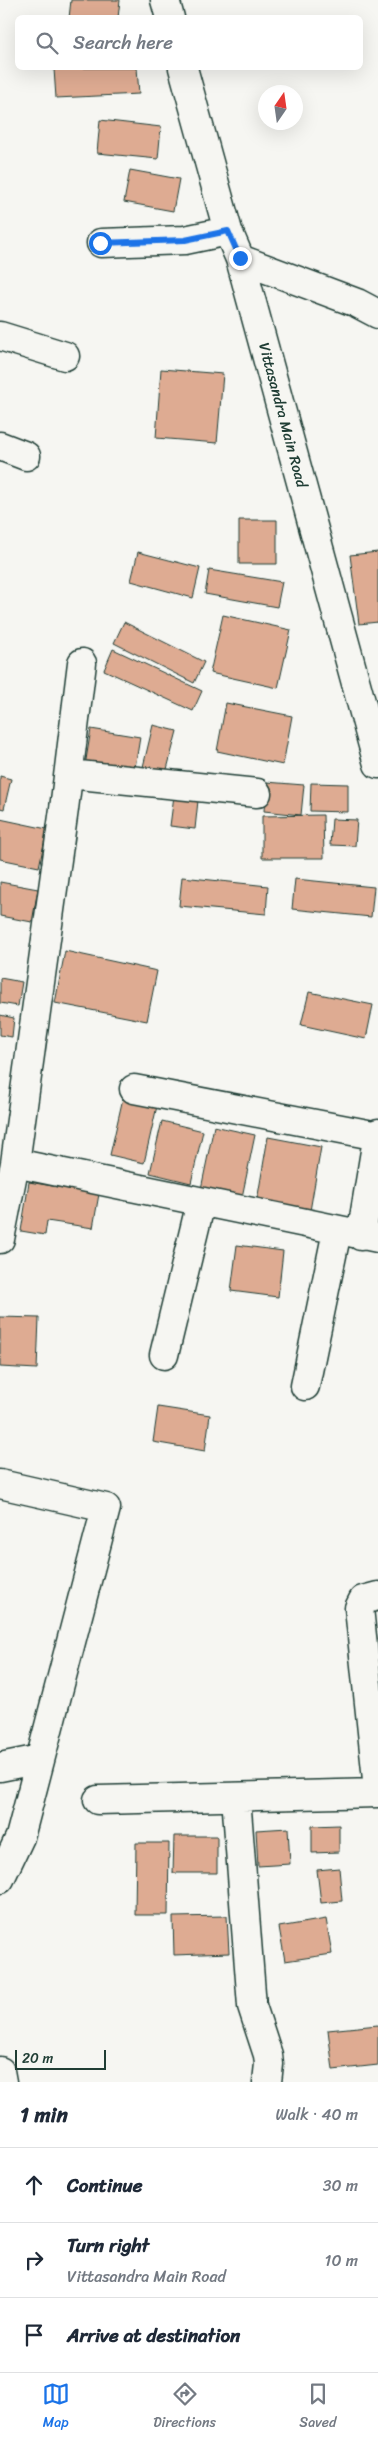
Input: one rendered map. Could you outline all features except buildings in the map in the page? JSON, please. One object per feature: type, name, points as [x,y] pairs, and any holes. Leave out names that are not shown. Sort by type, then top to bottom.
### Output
[{"type":"street","points":[[165,0],[169,15]]},
{"type":"street","name":"Vittasandra Main Road","points":[[185,70],[228,231],[240,258],[378,764]]},
{"type":"street","points":[[100,243],[185,240],[228,231]]},
{"type":"street","points":[[240,258],[357,303],[378,314]]},
{"type":"street","points":[[0,336],[65,356]]},
{"type":"street","points":[[0,446],[26,456]]},
{"type":"street","points":[[0,1239],[15,1163],[69,774],[82,664]]},
{"type":"street","points":[[69,774],[257,793]]},
{"type":"street","points":[[134,1090],[378,1135],[359,1235],[305,1386]]},
{"type":"street","points":[[15,1163],[359,1235]]},
{"type":"street","points":[[164,1355],[201,1202]]},
{"type":"street","points":[[0,1484],[106,1508],[20,1837],[0,1879]]},
{"type":"street","points":[[378,1596],[363,1600],[359,1608],[375,1729],[378,1789]]},
{"type":"street","points":[[0,1767],[40,1759]]},
{"type":"street","points":[[98,1800],[378,1793]]},
{"type":"street","points":[[236,1797],[252,2006],[268,2054],[267,2082]]},
{"type":"street","points":[[0,2070],[2,2082]]},
{"type":"route","points":[[100,243],[185,240],[228,231],[240,258]]}]
